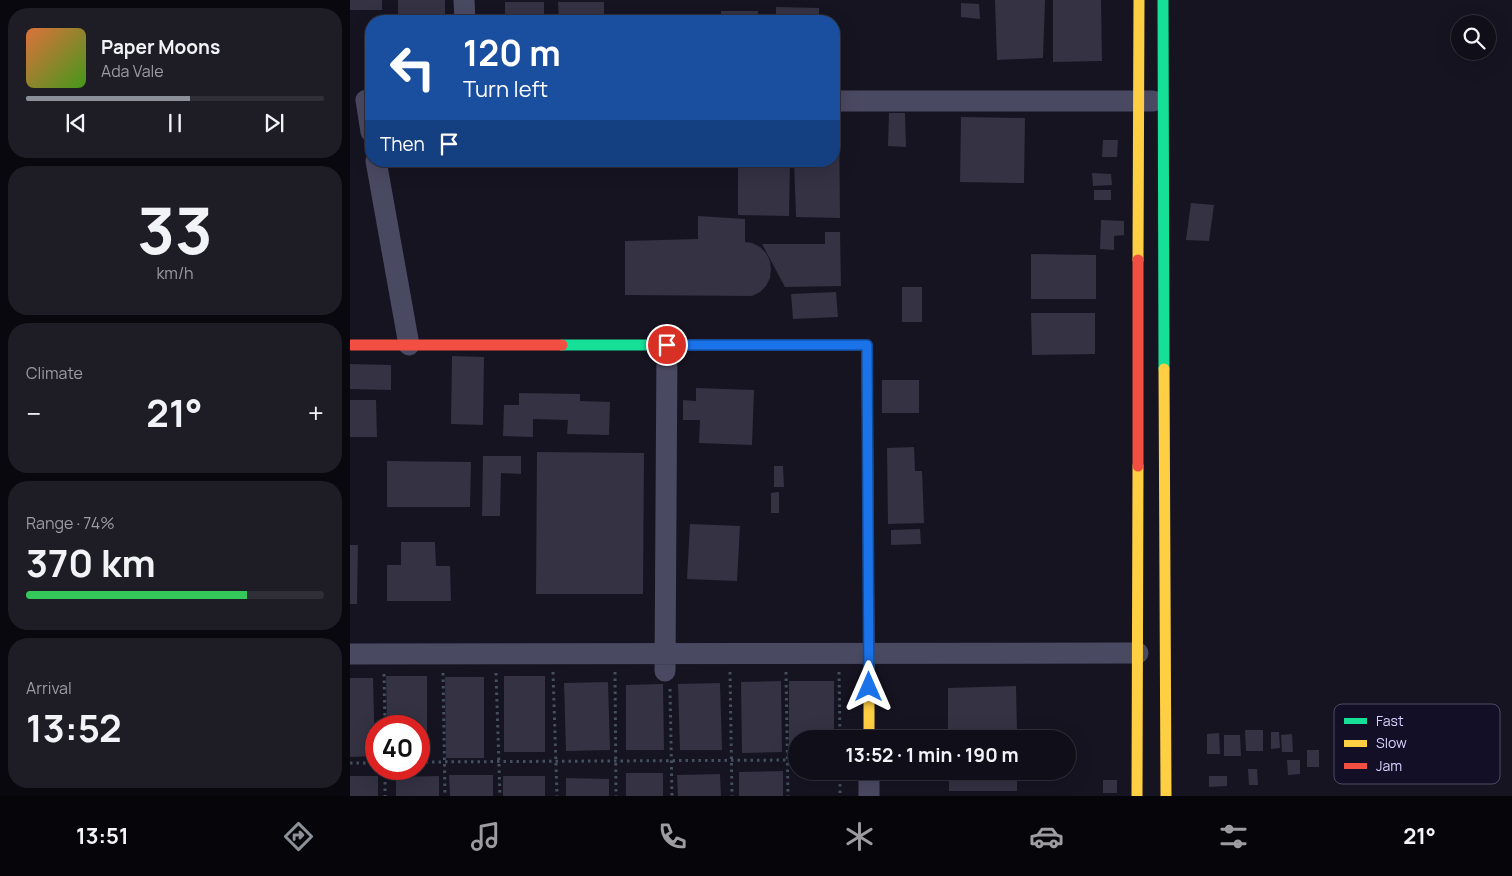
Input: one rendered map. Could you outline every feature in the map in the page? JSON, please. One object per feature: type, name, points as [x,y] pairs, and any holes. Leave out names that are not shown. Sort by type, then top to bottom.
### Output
[{"type":"street","points":[[464,0],[465,15]]},
{"type":"street","points":[[1138,796],[1139,0]]},
{"type":"street","points":[[1163,0],[1166,796]]},
{"type":"street","points":[[840,101],[1163,101]]},
{"type":"street","points":[[377,167],[409,345]]},
{"type":"street","points":[[350,345],[867,345],[869,730]]},
{"type":"street","points":[[665,662],[667,345]]},
{"type":"street","points":[[350,654],[665,662],[868,653],[1138,653]]},
{"type":"street","points":[[869,780],[870,796]]},
{"type":"path","points":[[665,662],[669,671],[672,796]]},
{"type":"path","points":[[430,762],[788,760],[786,670],[794,670]]},
{"type":"path","points":[[830,670],[839,670],[840,730]]},
{"type":"path","points":[[721,671],[739,671]]},
{"type":"path","points":[[730,671],[732,796]]},
{"type":"path","points":[[544,672],[562,672]]},
{"type":"path","points":[[553,672],[557,796]]},
{"type":"path","points":[[606,672],[623,672]]},
{"type":"path","points":[[615,672],[616,796]]},
{"type":"path","points":[[445,796],[443,673],[452,673]]},
{"type":"path","points":[[488,673],[496,673],[500,796]]},
{"type":"path","points":[[376,674],[384,674],[385,715]]},
{"type":"path","points":[[350,763],[365,763]]},
{"type":"path","points":[[385,780],[386,796]]},
{"type":"path","points":[[788,780],[788,796]]},
{"type":"path","points":[[840,780],[840,796]]},
{"type":"building","points":[[350,0],[382,0],[382,10],[350,10]]},
{"type":"building","points":[[398,0],[445,0],[445,15],[398,15]]},
{"type":"building","points":[[995,0],[1045,0],[1043,58],[997,60]]},
{"type":"building","points":[[1053,0],[1101,0],[1102,61],[1053,62]]},
{"type":"building","points":[[505,2],[544,2],[544,15],[505,15]]},
{"type":"building","points":[[558,2],[604,2],[604,15],[559,15]]},
{"type":"building","points":[[961,3],[979,4],[980,19],[961,17]]},
{"type":"building","points":[[776,7],[819,8],[819,15],[776,15]]},
{"type":"building","points":[[721,11],[758,11],[758,15],[721,15]]},
{"type":"building","points":[[889,113],[905,113],[906,147],[888,146]]},
{"type":"building","points":[[961,117],[1025,118],[1024,183],[960,182]]},
{"type":"building","points":[[1103,140],[1118,140],[1117,157],[1102,157]]},
{"type":"building","points":[[738,167],[790,167],[789,216],[738,215]]},
{"type":"building","points":[[794,167],[840,167],[840,218],[796,217]]},
{"type":"building","points":[[1092,173],[1111,174],[1112,185],[1093,186]]},
{"type":"building","points":[[1094,190],[1111,190],[1111,200],[1094,200]]},
{"type":"building","points":[[1191,203],[1214,205],[1209,241],[1186,240]]},
{"type":"building","points":[[698,216],[745,219],[745,242],[760,247],[770,261],[770,278],[766,286],[752,296],[625,295],[625,241],[698,239]]},
{"type":"building","points":[[1101,220],[1124,221],[1124,235],[1114,236],[1114,250],[1100,249]]},
{"type":"building","points":[[825,232],[840,232],[841,286],[785,287],[762,244],[825,244]]},
{"type":"building","points":[[1031,254],[1096,255],[1096,299],[1031,299]]},
{"type":"building","points":[[902,287],[922,287],[922,322],[902,322]]},
{"type":"building","points":[[836,292],[838,317],[793,319],[791,294]]},
{"type":"building","points":[[1031,313],[1095,313],[1095,354],[1032,355]]},
{"type":"building","points":[[452,356],[484,357],[483,425],[451,424]]},
{"type":"building","points":[[350,364],[391,365],[391,390],[350,389]]},
{"type":"building","points":[[882,380],[919,380],[919,413],[882,413]]},
{"type":"building","points":[[696,388],[754,390],[752,445],[699,443],[700,420],[683,420],[683,400],[696,401]]},
{"type":"building","points":[[519,393],[580,394],[580,401],[610,402],[609,435],[567,434],[568,420],[533,419],[533,437],[503,436],[504,405],[519,405]]},
{"type":"building","points":[[350,400],[376,400],[377,437],[350,437]]},
{"type":"building","points":[[914,447],[915,471],[922,471],[924,523],[888,524],[887,448]]},
{"type":"building","points":[[537,452],[644,453],[643,594],[536,594]]},
{"type":"building","points":[[483,456],[521,456],[521,474],[501,473],[500,516],[482,516]]},
{"type":"building","points":[[387,461],[471,462],[470,507],[387,507]]},
{"type":"building","points":[[774,466],[783,466],[784,487],[774,487]]},
{"type":"building","points":[[779,492],[779,513],[771,513],[771,493]]},
{"type":"building","points":[[690,524],[740,526],[737,581],[687,579]]},
{"type":"building","points":[[920,529],[921,544],[891,545],[891,530]]},
{"type":"building","points":[[401,542],[435,542],[436,566],[450,566],[451,601],[387,601],[387,565],[401,565]]},
{"type":"building","points":[[350,545],[358,545],[357,604],[350,604]]},
{"type":"building","points":[[386,676],[427,676],[427,715],[387,715]]},
{"type":"building","points":[[504,676],[545,676],[545,752],[504,752]]},
{"type":"building","points":[[445,677],[484,677],[484,758],[446,758]]},
{"type":"building","points":[[350,678],[373,678],[374,715],[365,715],[365,756],[350,757]]},
{"type":"building","points":[[781,681],[782,752],[742,753],[741,682]]},
{"type":"building","points":[[789,681],[834,681],[834,730],[789,730]]},
{"type":"building","points":[[608,682],[610,750],[566,751],[564,683]]},
{"type":"building","points":[[720,683],[722,750],[680,750],[678,684]]},
{"type":"building","points":[[663,684],[664,750],[626,750],[626,685]]},
{"type":"building","points":[[1016,686],[1017,730],[948,730],[948,688]]},
{"type":"building","points":[[1245,730],[1263,730],[1263,751],[1246,751]]},
{"type":"building","points":[[1271,732],[1279,732],[1280,748],[1271,749]]},
{"type":"building","points":[[1219,733],[1220,754],[1207,754],[1207,734]]},
{"type":"building","points":[[1292,734],[1293,752],[1282,752],[1281,735]]},
{"type":"building","points":[[1224,735],[1240,735],[1241,756],[1224,756]]},
{"type":"building","points":[[1307,750],[1319,750],[1319,767],[1307,767]]},
{"type":"building","points":[[1287,760],[1300,760],[1300,774],[1288,775]]},
{"type":"building","points":[[1248,769],[1257,769],[1258,785],[1249,785]]},
{"type":"building","points":[[783,771],[783,796],[739,796],[739,772]]},
{"type":"building","points":[[626,773],[663,773],[663,796],[626,796]]},
{"type":"building","points":[[720,774],[721,796],[678,796],[677,775]]},
{"type":"building","points":[[449,775],[493,775],[493,796],[450,796]]},
{"type":"building","points":[[350,776],[365,776],[365,780],[378,780],[378,796],[350,796]]},
{"type":"building","points":[[430,776],[439,776],[439,796],[396,796],[396,780],[430,780]]},
{"type":"building","points":[[503,776],[545,776],[545,796],[503,796]]},
{"type":"building","points":[[1209,776],[1227,776],[1227,786],[1209,787]]},
{"type":"building","points":[[566,778],[609,779],[609,796],[566,796]]},
{"type":"building","points":[[949,780],[1017,780],[1017,791],[949,791]]},
{"type":"building","points":[[1103,780],[1117,780],[1117,793],[1103,793]]},
{"type":"traffic: fast","points":[[1163,0],[1164,369]]},
{"type":"traffic: fast","points":[[562,345],[816,345]]},
{"type":"traffic: slow","points":[[1138,260],[1139,0]]},
{"type":"traffic: slow","points":[[1164,369],[1166,796]]},
{"type":"traffic: slow","points":[[1137,796],[1138,466]]},
{"type":"traffic: slow","points":[[869,656],[869,730]]},
{"type":"traffic: jam","points":[[1138,260],[1138,466]]},
{"type":"traffic: jam","points":[[350,345],[562,345]]},
{"type":"traffic: jam","points":[[816,345],[867,345],[869,656]]},
{"type":"route","points":[[667,345],[867,345],[869,687]]}]
